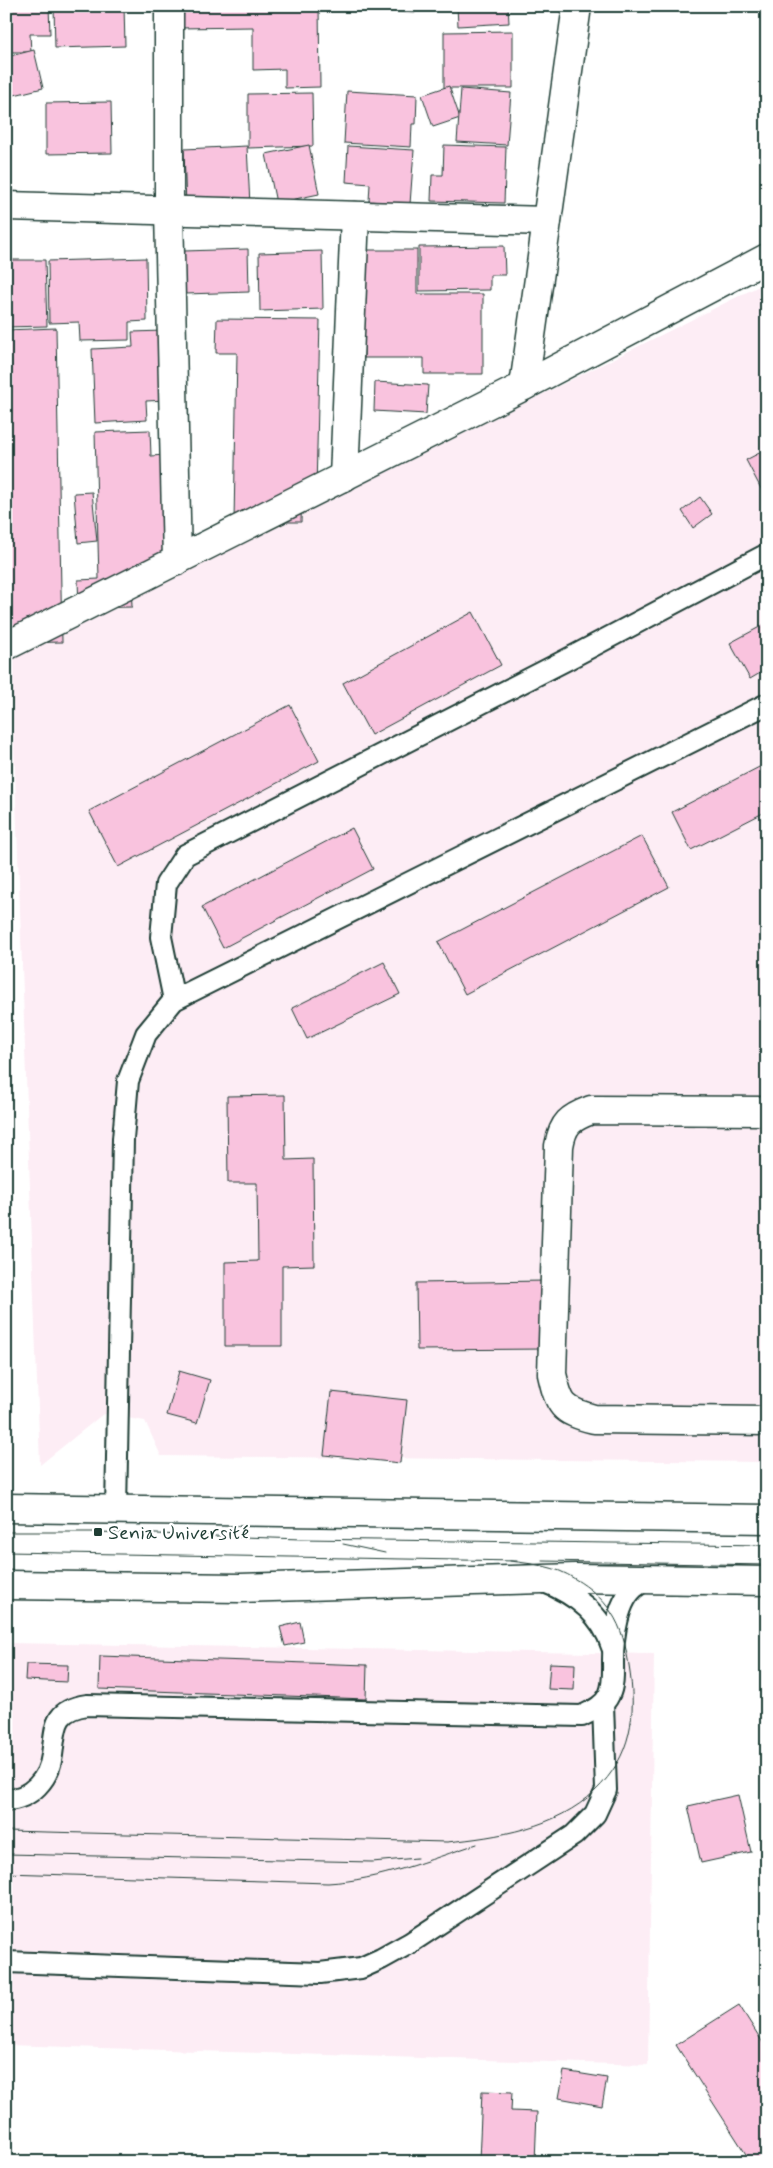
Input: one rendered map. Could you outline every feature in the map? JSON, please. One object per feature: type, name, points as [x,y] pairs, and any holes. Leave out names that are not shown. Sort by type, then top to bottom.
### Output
[{"type":"street","points":[[169,6],[169,211],[177,561]]},
{"type":"street","points":[[524,386],[577,6]]},
{"type":"street","points":[[6,206],[547,221]]},
{"type":"street","points":[[344,477],[355,216]]},
{"type":"street","points":[[6,646],[524,386],[767,258]]},
{"type":"street","points":[[767,1112],[591,1110],[573,1117],[562,1130],[559,1146],[552,1374],[557,1398],[572,1414],[594,1420],[767,1422]]},
{"type":"street","points":[[6,1508],[767,1519]]},
{"type":"street","points":[[6,1585],[240,1588],[575,1578],[767,1582]]},
{"type":"lane","points":[[174,1000],[161,937],[166,884],[184,856],[568,659],[767,554]]},
{"type":"lane","points":[[116,1510],[123,1139],[128,1081],[146,1034],[174,1000],[767,704]]},
{"type":"lane","points":[[538,1580],[559,1588],[572,1596],[600,1620],[608,1632],[613,1649]]},
{"type":"lane","points":[[6,1800],[22,1797],[40,1783],[47,1773],[52,1757],[54,1730],[64,1713],[73,1707],[97,1705],[582,1716],[603,1704],[609,1695],[612,1683],[613,1649],[617,1623],[625,1599],[638,1585],[653,1580]]},
{"type":"lane","points":[[6,1962],[320,1973],[361,1968],[381,1959],[426,1932],[574,1835],[586,1825],[602,1802],[606,1790],[603,1704]]},
{"type":"shaded area","points":[[767,282],[767,1462],[161,1456],[145,1421],[103,1414],[40,1465],[11,660]]},
{"type":"shaded area","points":[[6,1643],[654,1654],[648,2065],[6,2045]]},
{"type":"building","points":[[6,6],[49,6],[50,34],[30,34],[31,52],[6,52]]},
{"type":"building","points":[[54,6],[124,6],[125,46],[55,48]]},
{"type":"building","points":[[177,6],[319,6],[320,87],[285,88],[285,69],[253,70],[253,27],[177,28]]},
{"type":"building","points":[[346,6],[416,6],[415,13],[345,10]]},
{"type":"building","points":[[457,6],[508,6],[509,23],[458,26]]},
{"type":"building","points":[[513,31],[513,88],[444,88],[444,32]]},
{"type":"building","points":[[34,50],[43,88],[6,97],[6,57]]},
{"type":"building","points":[[449,86],[460,118],[433,127],[422,95]]},
{"type":"building","points":[[461,89],[511,93],[507,145],[457,142]]},
{"type":"building","points":[[347,91],[417,95],[416,124],[412,124],[411,147],[344,143]]},
{"type":"building","points":[[312,93],[313,146],[248,148],[248,94]]},
{"type":"building","points":[[111,102],[112,153],[46,154],[46,103]]},
{"type":"building","points":[[309,145],[319,194],[276,203],[266,154]]},
{"type":"building","points":[[444,145],[506,147],[504,203],[431,201],[432,175],[443,175]]},
{"type":"building","points":[[247,146],[250,205],[186,207],[184,149]]},
{"type":"building","points":[[348,146],[414,150],[410,204],[369,201],[370,184],[346,182]]},
{"type":"building","points":[[504,246],[505,275],[490,275],[490,290],[419,291],[419,247]]},
{"type":"building","points":[[248,249],[249,292],[185,294],[184,251]]},
{"type":"building","points":[[364,250],[417,250],[417,294],[483,294],[483,374],[424,374],[424,358],[364,358]]},
{"type":"building","points":[[322,251],[323,309],[260,311],[259,253]]},
{"type":"building","points":[[146,258],[147,321],[129,322],[129,340],[80,341],[79,322],[49,323],[48,261]]},
{"type":"building","points":[[6,260],[45,260],[47,326],[6,327]]},
{"type":"building","points":[[217,319],[320,320],[316,490],[302,489],[301,522],[234,522],[237,353],[216,353]]},
{"type":"building","points":[[56,328],[62,642],[6,643],[6,330]]},
{"type":"building","points":[[163,331],[166,400],[146,401],[147,420],[95,423],[92,349],[133,347],[132,332]]},
{"type":"building","points":[[375,382],[428,385],[426,414],[374,411]]},
{"type":"building","points":[[150,430],[151,456],[165,455],[168,581],[131,582],[132,607],[79,608],[78,580],[99,579],[95,432]]},
{"type":"building","points":[[767,449],[767,500],[746,460]]},
{"type":"building","points":[[92,492],[97,541],[78,543],[74,493]]},
{"type":"building","points":[[700,497],[712,514],[693,528],[682,511]]},
{"type":"building","points":[[473,612],[501,665],[371,735],[343,683]]},
{"type":"building","points":[[767,623],[767,669],[750,679],[730,643]]},
{"type":"building","points":[[290,705],[319,761],[118,867],[89,811]]},
{"type":"building","points":[[767,763],[767,811],[691,850],[672,812]]},
{"type":"building","points":[[352,828],[373,869],[223,948],[202,907]]},
{"type":"building","points":[[642,836],[669,887],[465,994],[438,942]]},
{"type":"building","points":[[384,962],[400,994],[307,1039],[292,1008]]},
{"type":"building","points":[[285,1095],[286,1160],[313,1159],[314,1265],[282,1266],[282,1346],[225,1346],[225,1262],[258,1261],[257,1183],[228,1183],[227,1096]]},
{"type":"building","points":[[545,1281],[546,1349],[417,1350],[416,1283]]},
{"type":"building","points":[[179,1371],[210,1380],[197,1423],[167,1415]]},
{"type":"building","points":[[331,1392],[407,1400],[400,1463],[324,1455]]},
{"type":"building","points":[[300,1622],[304,1642],[285,1646],[280,1627]]},
{"type":"building","points":[[100,1656],[367,1665],[366,1699],[99,1689]]},
{"type":"building","points":[[550,1663],[575,1664],[574,1690],[548,1689]]},
{"type":"building","points":[[26,1664],[68,1665],[67,1682],[25,1680]]},
{"type":"building","points":[[738,1795],[751,1852],[701,1863],[688,1806]]},
{"type":"building","points":[[739,2005],[767,2049],[767,2162],[751,2162],[676,2045]]},
{"type":"building","points":[[564,2071],[607,2078],[602,2106],[559,2098]]},
{"type":"building","points":[[482,2091],[512,2092],[511,2111],[537,2112],[535,2162],[479,2162]]},
{"type":"tram line","points":[[6,1532],[98,1532],[301,1539],[767,1545]]},
{"type":"tram line","points":[[343,1544],[385,1553]]},
{"type":"tram line","points":[[6,1552],[517,1561]]},
{"type":"tram line","points":[[6,1831],[447,1842],[506,1833],[545,1822],[563,1814],[580,1804],[595,1791],[607,1778],[624,1749],[632,1717],[631,1684],[626,1652],[621,1631],[615,1618],[604,1602],[590,1590],[560,1571],[544,1566],[510,1561]]},
{"type":"tram line","points":[[542,1561],[767,1565]]},
{"type":"tram line","points":[[6,1873],[328,1883],[385,1874],[477,1844]]},
{"type":"tram line","points":[[6,1854],[372,1862],[417,1858]]},
{"type":"place","name":"Senia Université","points":[[98,1532]]}]
